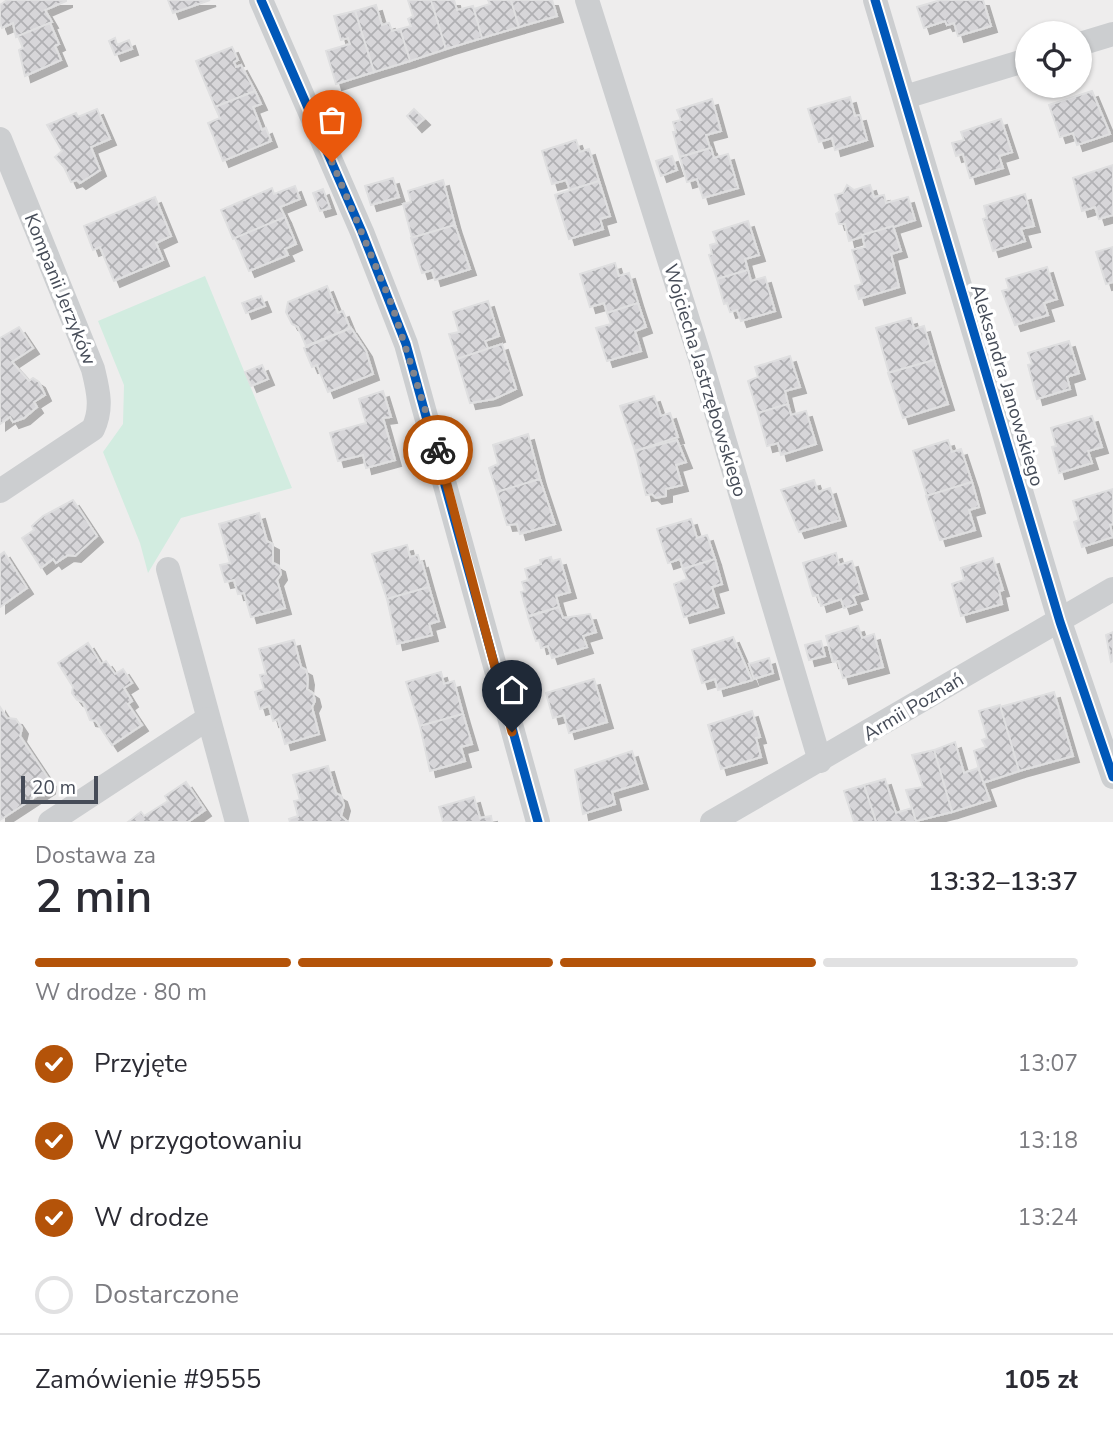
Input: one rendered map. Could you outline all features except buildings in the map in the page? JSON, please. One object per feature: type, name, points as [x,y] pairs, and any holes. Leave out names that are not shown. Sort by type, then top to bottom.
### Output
[{"type":"street","points":[[261,0],[367,242],[406,344],[435,438],[538,822]]},
{"type":"street","name":"Wojciecha Jastrzębowskiego","points":[[587,0],[700,358],[820,761]]},
{"type":"street","name":"Aleksandra Janowskiego","points":[[875,0],[1060,622],[1113,777]]},
{"type":"street","points":[[1092,40],[1113,34]]},
{"type":"street","points":[[905,97],[1015,64]]},
{"type":"street","name":"Kompanii Jerzyków","points":[[0,139],[93,369],[100,400],[99,416],[93,429],[0,491]]},
{"type":"street","points":[[168,569],[237,822]]},
{"type":"street","name":"Armii Poznań","points":[[712,822],[1113,589]]},
{"type":"street","points":[[50,822],[207,719]]},
{"type":"green space","points":[[205,276],[292,488],[181,518],[148,573],[140,543],[103,452],[123,424],[124,385],[98,321]]},
{"type":"cycle path","points":[[261,0],[362,232],[406,344],[538,822]]},
{"type":"cycle path","points":[[875,0],[1060,622],[1113,777]]},
{"type":"way so far","points":[[332,162],[392,305],[438,450]]},
{"type":"route","points":[[438,450],[512,732]]}]
